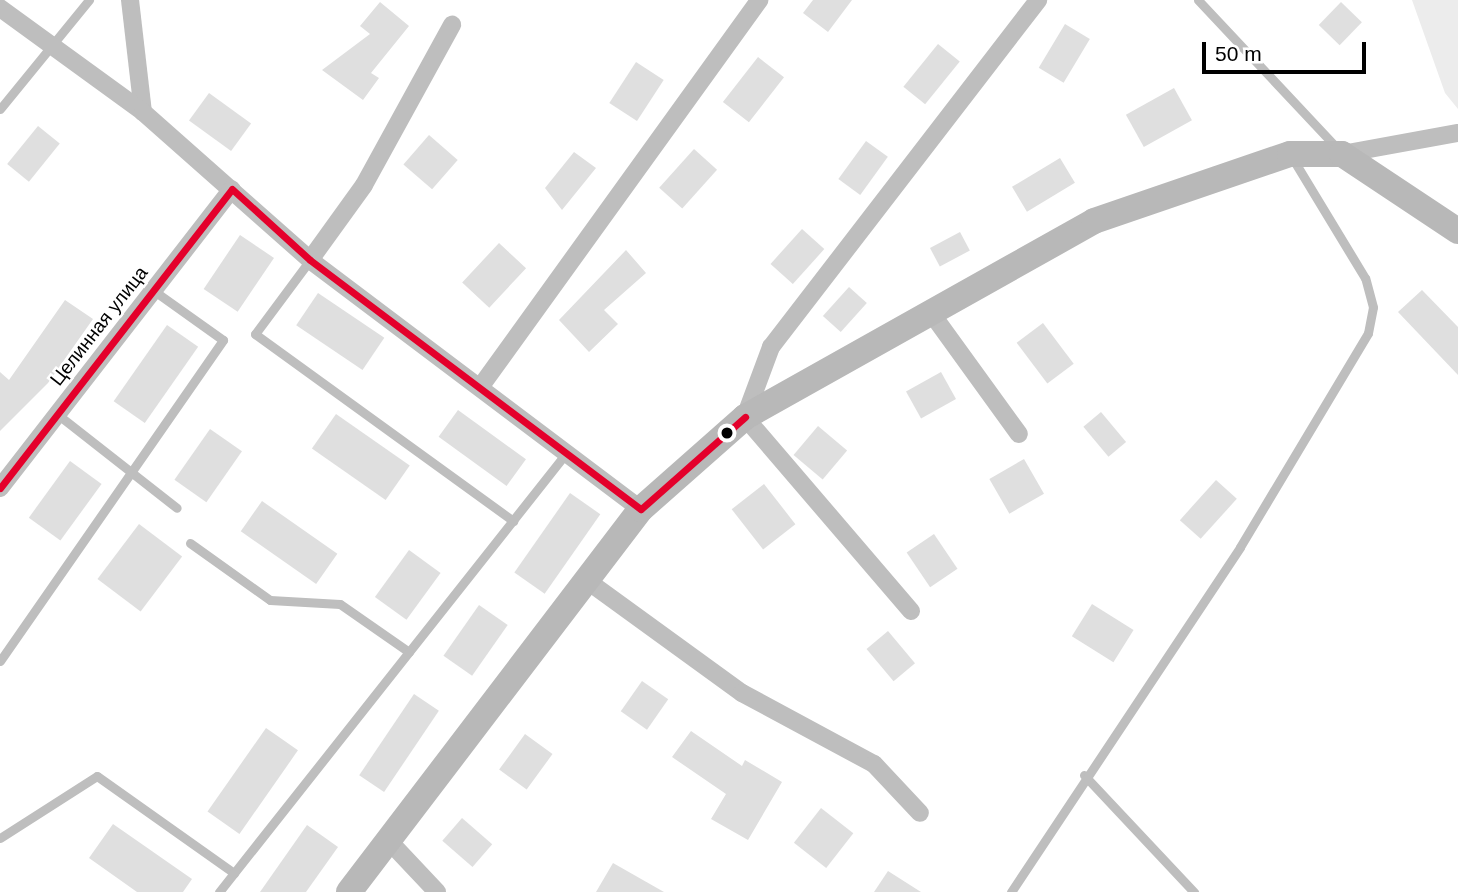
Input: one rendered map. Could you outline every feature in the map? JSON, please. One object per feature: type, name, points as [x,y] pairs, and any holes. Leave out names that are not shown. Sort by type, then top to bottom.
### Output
[{"type":"street","points":[[130,0],[143,112]]},
{"type":"street","points":[[481,386],[759,0]]},
{"type":"street","points":[[745,417],[771,347],[1038,0]]},
{"type":"street","points":[[0,8],[49,47],[143,112],[310,260],[481,386],[641,509]]},
{"type":"street","points":[[310,260],[364,185],[452,25]]},
{"type":"street","points":[[349,892],[589,582],[641,509],[745,417],[1094,221],[1290,155],[1342,154],[1458,133]]},
{"type":"street","points":[[1342,154],[1458,231]]},
{"type":"street","name":"Целинная улица","points":[[0,488],[232,189]]},
{"type":"street","points":[[932,313],[1019,434]]},
{"type":"street","points":[[745,417],[911,611]]},
{"type":"street","points":[[589,582],[742,693],[874,764],[920,813]]},
{"type":"street","points":[[389,841],[437,892]]},
{"type":"lane","points":[[0,109],[89,0]]},
{"type":"lane","points":[[1198,0],[1342,154]]},
{"type":"lane","points":[[1011,892],[1084,775],[1240,547],[1368,333],[1373,307],[1365,278],[1290,155]]},
{"type":"lane","points":[[310,260],[255,334],[513,521]]},
{"type":"lane","points":[[0,661],[223,340],[153,290]]},
{"type":"lane","points":[[57,414],[177,508]]},
{"type":"lane","points":[[219,892],[567,452]]},
{"type":"lane","points":[[190,543],[270,600],[340,604],[409,652]]},
{"type":"lane","points":[[1084,775],[1194,892]]},
{"type":"lane","points":[[0,838],[97,776],[234,873]]},
{"type":"shaded area","points":[[1412,0],[1458,0],[1458,109],[1445,93]]},
{"type":"building","points":[[813,0],[852,0],[828,32],[803,13]]},
{"type":"building","points":[[380,2],[409,26],[371,73],[379,78],[363,100],[322,70],[370,34],[360,26]]},
{"type":"building","points":[[1341,2],[1362,22],[1340,45],[1319,25]]},
{"type":"building","points":[[1065,24],[1090,39],[1064,83],[1039,68]]},
{"type":"building","points":[[938,44],[960,62],[925,104],[903,87]]},
{"type":"building","points":[[758,57],[784,77],[749,122],[723,102]]},
{"type":"building","points":[[636,62],[664,80],[637,121],[609,103]]},
{"type":"building","points":[[1174,88],[1192,120],[1144,147],[1126,115]]},
{"type":"building","points":[[209,93],[251,124],[231,151],[189,121]]},
{"type":"building","points":[[38,126],[60,144],[29,182],[7,164]]},
{"type":"building","points":[[429,135],[458,160],[432,189],[403,164]]},
{"type":"building","points":[[866,141],[888,157],[860,195],[838,179]]},
{"type":"building","points":[[694,149],[717,170],[682,208],[659,188]]},
{"type":"building","points":[[574,152],[596,168],[562,210],[545,188]]},
{"type":"building","points":[[1060,158],[1075,183],[1027,212],[1012,187]]},
{"type":"building","points":[[802,229],[824,249],[793,284],[771,264]]},
{"type":"building","points":[[960,232],[970,251],[940,267],[930,248]]},
{"type":"building","points":[[240,235],[274,258],[238,312],[204,289]]},
{"type":"building","points":[[499,243],[526,268],[489,308],[462,282]]},
{"type":"building","points":[[626,250],[646,273],[604,310],[618,324],[589,352],[559,320]]},
{"type":"building","points":[[849,287],[867,303],[841,332],[823,316]]},
{"type":"building","points":[[1422,290],[1458,327],[1458,375],[1398,312]]},
{"type":"building","points":[[318,293],[384,338],[363,370],[296,325]]},
{"type":"building","points":[[65,300],[93,319],[48,383],[0,431],[0,372],[9,380]]},
{"type":"building","points":[[1043,323],[1074,364],[1047,384],[1017,343]]},
{"type":"building","points":[[167,325],[198,347],[145,423],[114,401]]},
{"type":"building","points":[[941,372],[956,399],[921,419],[906,391]]},
{"type":"building","points":[[458,410],[526,459],[507,486],[439,437]]},
{"type":"building","points":[[1101,412],[1126,442],[1108,457],[1083,427]]},
{"type":"building","points":[[336,414],[410,466],[386,500],[312,448]]},
{"type":"building","points":[[818,426],[847,450],[823,480],[794,455]]},
{"type":"building","points":[[210,429],[242,451],[206,502],[174,480]]},
{"type":"building","points":[[1024,459],[1044,494],[1009,514],[989,479]]},
{"type":"building","points":[[70,461],[102,484],[60,541],[29,518]]},
{"type":"building","points":[[1216,480],[1237,499],[1201,539],[1180,520]]},
{"type":"building","points":[[764,484],[795,524],[763,549],[732,509]]},
{"type":"building","points":[[570,493],[600,514],[545,594],[514,572]]},
{"type":"building","points":[[262,501],[337,554],[316,584],[241,531]]},
{"type":"building","points":[[139,524],[182,556],[141,612],[97,579]]},
{"type":"building","points":[[934,534],[957,569],[930,587],[907,552]]},
{"type":"building","points":[[409,550],[441,573],[406,620],[375,597]]},
{"type":"building","points":[[1092,604],[1134,630],[1113,662],[1072,636]]},
{"type":"building","points":[[479,605],[508,625],[472,676],[443,656]]},
{"type":"building","points":[[888,631],[915,663],[894,681],[867,649]]},
{"type":"building","points":[[642,681],[668,699],[647,730],[621,711]]},
{"type":"building","points":[[414,694],[439,711],[384,792],[359,775]]},
{"type":"building","points":[[266,728],[298,750],[239,834],[207,812]]},
{"type":"building","points":[[691,731],[742,766],[745,760],[782,782],[748,840],[711,819],[726,794],[672,757]]},
{"type":"building","points":[[525,734],[553,754],[527,790],[499,770]]},
{"type":"building","points":[[821,808],[853,833],[826,868],[794,843]]},
{"type":"building","points":[[462,818],[492,844],[473,867],[442,841]]},
{"type":"building","points":[[113,824],[192,879],[183,892],[137,892],[89,858]]},
{"type":"building","points":[[307,825],[338,847],[306,892],[260,892]]},
{"type":"building","points":[[613,863],[664,892],[596,892]]},
{"type":"building","points":[[888,871],[921,892],[874,892]]},
{"type":"transit line","points":[[232,189],[310,260],[641,509]]},
{"type":"transit line","points":[[0,488],[232,189]]},
{"type":"transit line","points":[[641,509],[745,417]]}]
